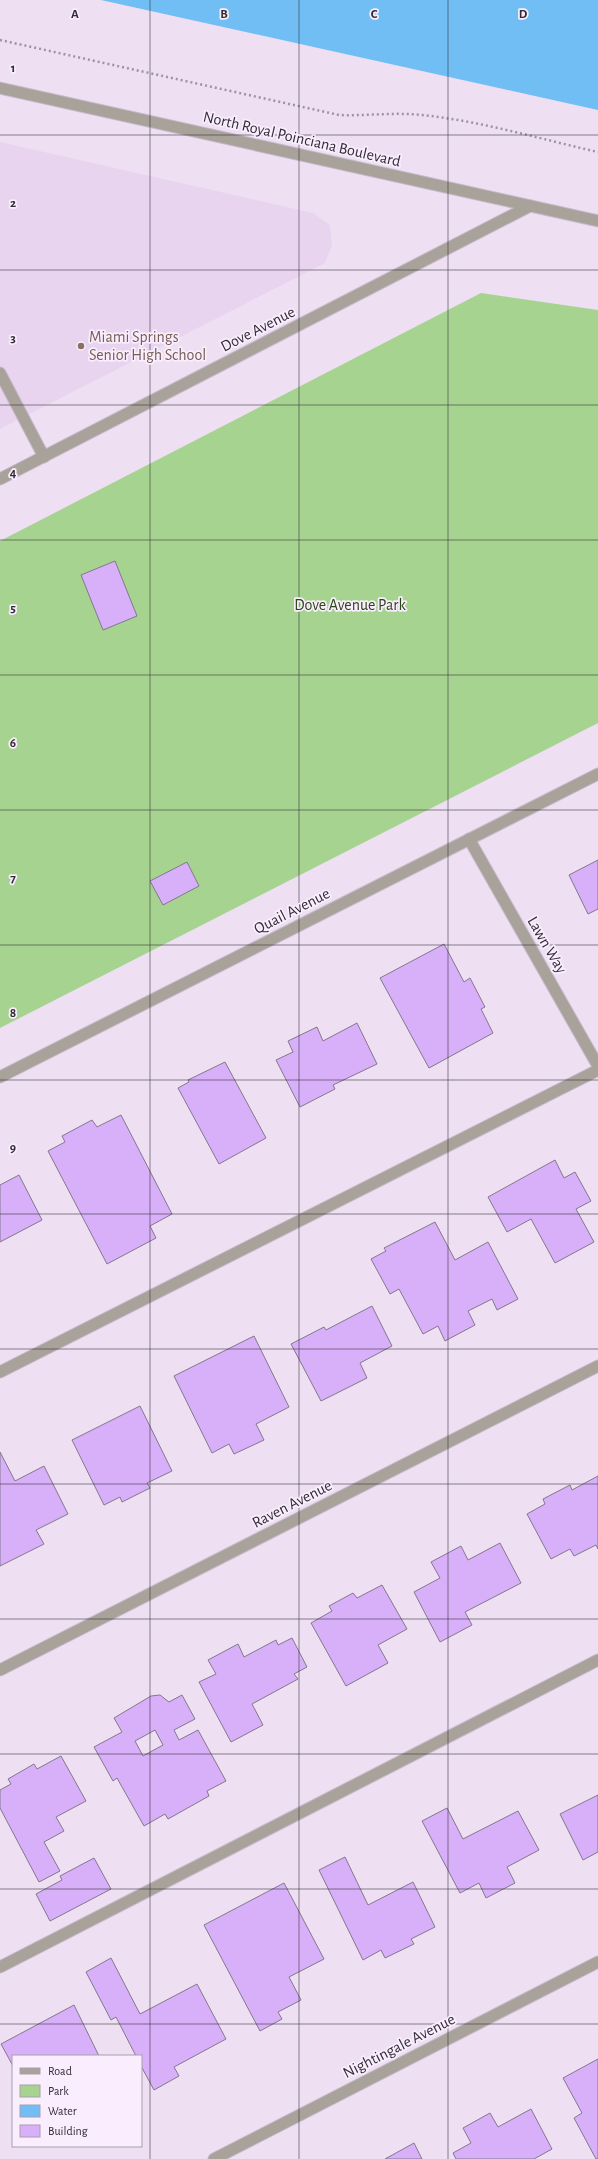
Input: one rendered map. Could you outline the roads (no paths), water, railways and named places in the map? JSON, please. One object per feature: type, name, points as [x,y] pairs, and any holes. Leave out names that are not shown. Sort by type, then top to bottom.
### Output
[{"type":"street","name":"North Royal Poinciana Boulevard","points":[[0,88],[598,220]]},
{"type":"street","name":"Dove Avenue","points":[[0,479],[530,206]]},
{"type":"street","points":[[0,373],[44,457]]},
{"type":"street","name":"Quail Avenue","points":[[0,1077],[598,774]]},
{"type":"street","name":"Lawn Way","points":[[468,839],[598,1066]]},
{"type":"street","points":[[0,1372],[598,1070]]},
{"type":"street","name":"Raven Avenue","points":[[0,1670],[598,1366]]},
{"type":"street","points":[[0,1967],[598,1660]]},
{"type":"street","name":"Nightingale Avenue","points":[[214,2159],[598,1962]]},
{"type":"water","points":[[101,0],[598,0],[598,110]]},
{"type":"place","name":"Miami Springs Senior High School","points":[[81,346]]},
{"type":"park label","name":"Dove Avenue Park","points":[[350,605]]}]
